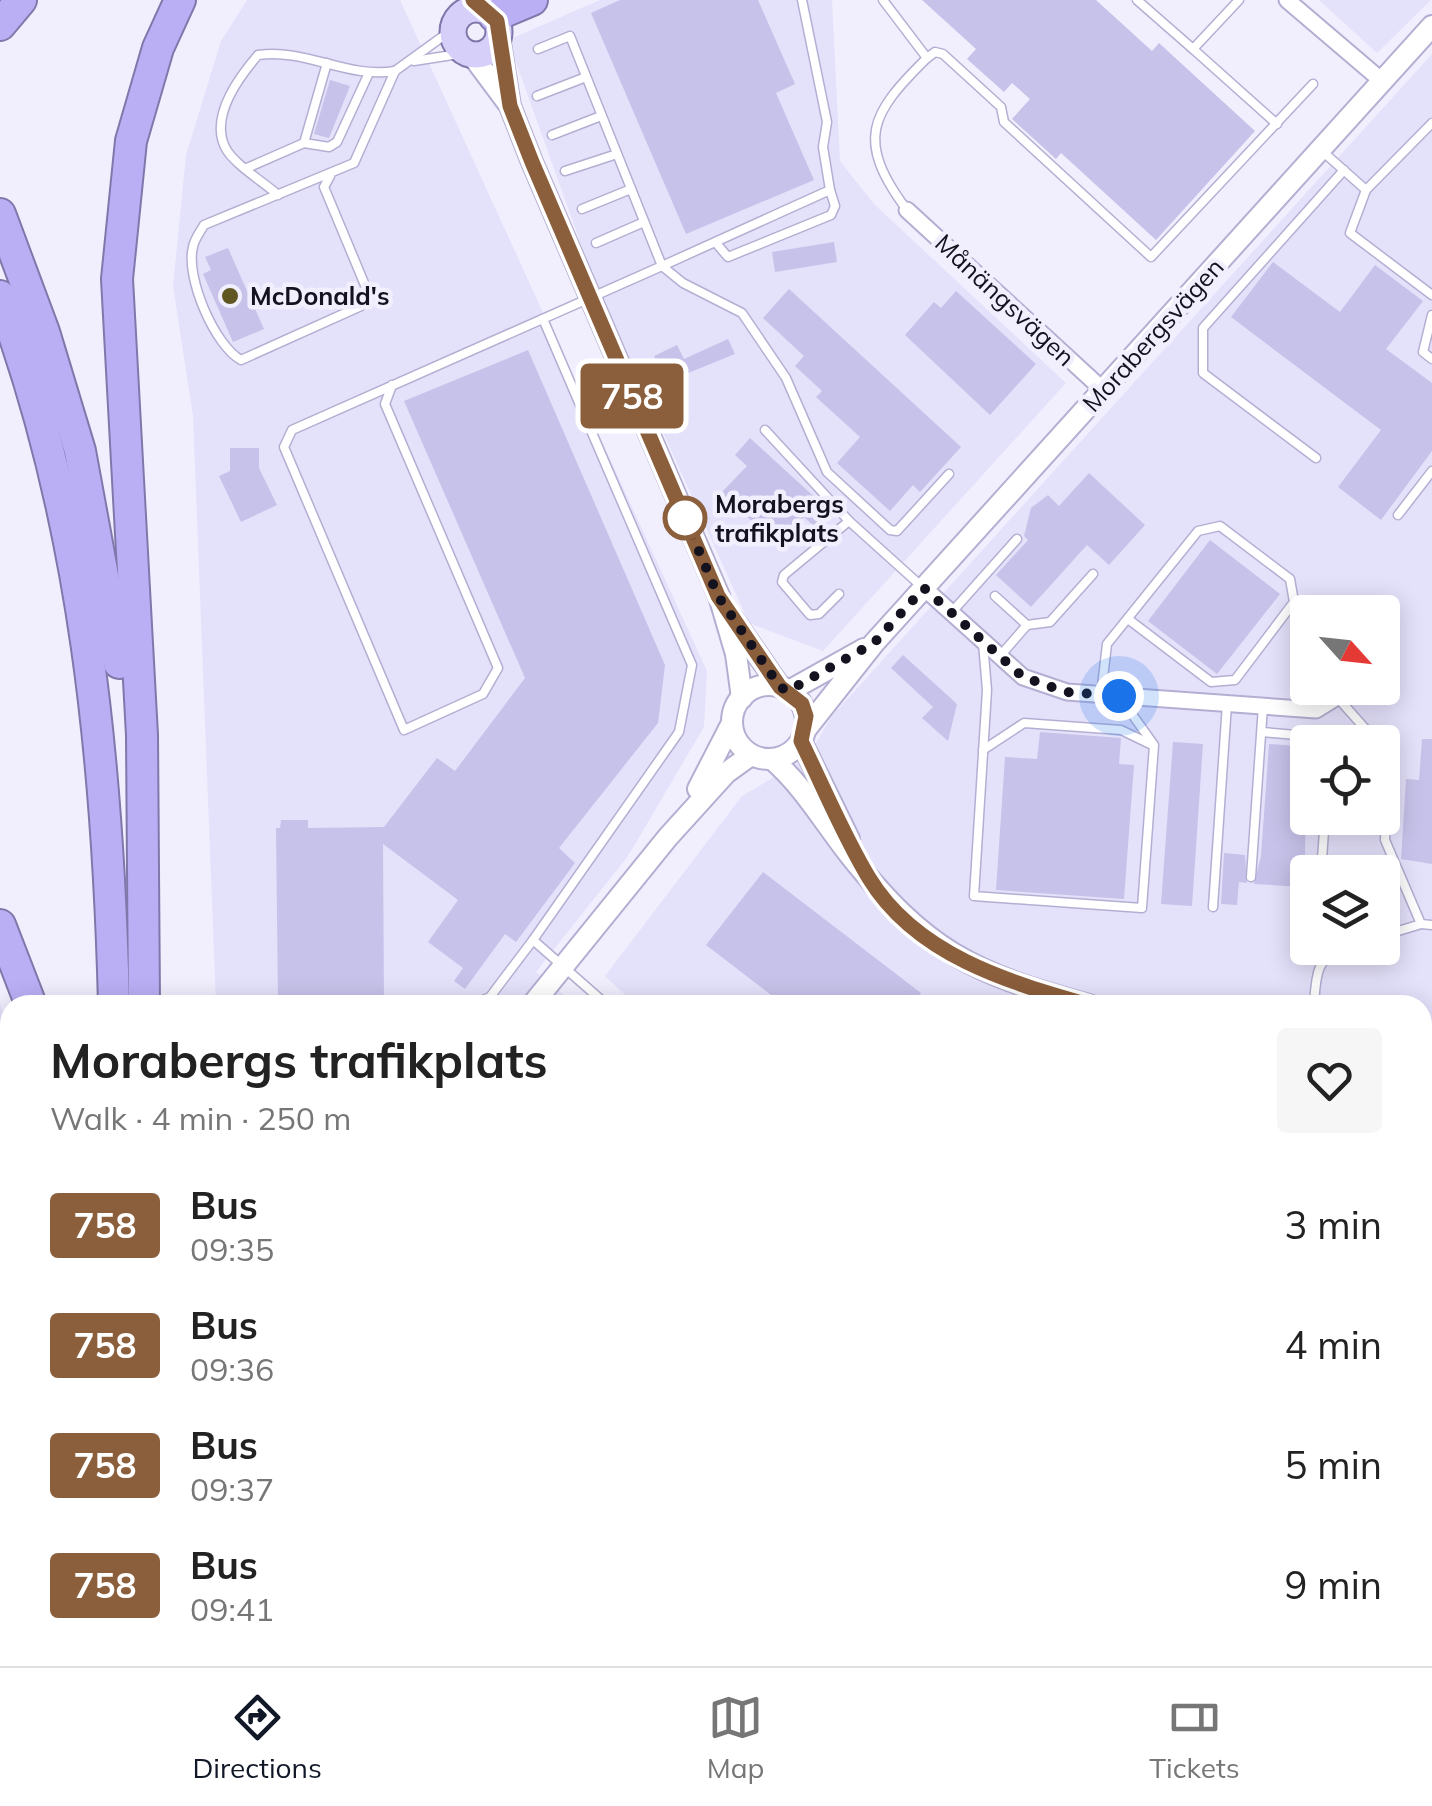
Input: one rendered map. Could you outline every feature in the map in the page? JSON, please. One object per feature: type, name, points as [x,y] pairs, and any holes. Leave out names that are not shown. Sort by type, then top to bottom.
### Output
[{"type":"highway","points":[[0,25],[21,0]]},
{"type":"highway","points":[[144,995],[142,735],[117,278],[130,141],[158,48],[180,0]]},
{"type":"highway","points":[[486,15],[532,0]]},
{"type":"highway","points":[[0,214],[44,332],[80,451],[106,572],[130,758],[144,965]]},
{"type":"highway","points":[[0,296],[47,445],[74,563],[107,831],[114,995]]},
{"type":"highway","points":[[0,925],[27,995]]},
{"type":"main road","points":[[468,10],[486,15],[490,51],[469,54],[454,41],[452,17],[468,10]]},
{"type":"street","points":[[1287,0],[1382,82]]},
{"type":"street","points":[[486,15],[510,106],[718,596],[736,654],[742,698],[716,762],[668,837]]},
{"type":"street","name":"Morabergsvägen","points":[[803,735],[874,643],[1432,26]]},
{"type":"street","points":[[469,54],[510,106]]},
{"type":"street","name":"Månängsvägen","points":[[906,210],[1103,390]]},
{"type":"street","points":[[924,588],[1023,677],[1066,692],[1316,710],[1324,705]]},
{"type":"street","points":[[718,596],[784,689],[802,704],[803,735],[870,880]]},
{"type":"street","name":"Morabergsvägen","points":[[784,689],[874,643]]},
{"type":"street","points":[[742,698],[759,687],[784,689]]},
{"type":"street","points":[[732,723],[738,743],[798,782],[870,880],[900,913],[974,968],[1058,995]]},
{"type":"street","points":[[541,995],[668,837],[726,773],[761,757],[793,751],[803,735]]},
{"type":"lane","points":[[716,243],[728,257],[830,215],[836,206],[823,147],[827,122],[802,0]]},
{"type":"lane","points":[[883,0],[927,58]]},
{"type":"lane","points":[[1137,0],[1277,124]]},
{"type":"lane","points":[[1193,49],[1239,0]]},
{"type":"lane","points":[[278,195],[225,148],[220,120],[239,77],[258,55],[286,51],[368,75],[395,71],[410,62],[452,17]]},
{"type":"lane","points":[[538,48],[570,36],[662,266],[683,283],[742,313],[786,378],[827,472],[890,530],[897,531],[949,474]]},
{"type":"lane","points":[[906,210],[878,161],[875,132],[879,110],[934,52],[943,54],[1001,107],[1004,122],[1151,257],[1312,84]]},
{"type":"lane","points":[[410,62],[469,54]]},
{"type":"lane","points":[[304,144],[328,63]]},
{"type":"lane","points":[[330,176],[324,187],[367,290],[361,306],[241,360],[226,352],[192,278],[193,245],[204,226],[345,170],[360,154],[395,71]]},
{"type":"lane","points":[[248,168],[304,144],[329,148],[336,142],[368,75]]},
{"type":"lane","points":[[536,96],[586,77]]},
{"type":"lane","points":[[552,135],[602,116]]},
{"type":"lane","points":[[1432,123],[1366,190],[1350,233],[1432,295]]},
{"type":"lane","points":[[1321,150],[1366,190]]},
{"type":"lane","points":[[565,171],[617,154]]},
{"type":"lane","points":[[1316,458],[1203,373],[1202,328],[1344,170]]},
{"type":"lane","points":[[582,209],[631,189]]},
{"type":"lane","points":[[392,385],[386,404],[498,668],[484,694],[404,730],[284,447],[292,430],[392,385],[716,243],[830,190]]},
{"type":"lane","points":[[596,243],[644,222]]},
{"type":"lane","points":[[1432,315],[1423,352],[1432,359]]},
{"type":"lane","points":[[492,995],[679,732],[692,665],[543,319]]},
{"type":"lane","points":[[765,430],[848,521],[924,588]]},
{"type":"lane","points":[[1398,515],[1432,471]]},
{"type":"lane","points":[[840,594],[819,614],[810,615],[782,582],[784,575],[848,521]]},
{"type":"lane","points":[[1101,695],[1108,644],[1198,531],[1220,526],[1290,580],[1294,602],[1234,680],[1211,682],[1128,619]]},
{"type":"lane","points":[[951,613],[1017,540]]},
{"type":"lane","points":[[1000,656],[1027,625],[1050,622],[1092,574]]},
{"type":"lane","points":[[996,596],[1027,625]]},
{"type":"lane","points":[[983,642],[987,690],[974,896],[1142,908],[1154,746],[1119,696]]},
{"type":"lane","points":[[1213,907],[1228,704]]},
{"type":"lane","points":[[1344,705],[1362,725]]},
{"type":"lane","points":[[1251,877],[1263,706]]},
{"type":"lane","points":[[983,750],[1024,723],[1121,730],[1154,746]]},
{"type":"lane","points":[[1262,732],[1290,734]]},
{"type":"lane","points":[[1385,835],[1421,924]]},
{"type":"lane","points":[[1400,930],[1421,924],[1432,926]]},
{"type":"lane","points":[[533,940],[596,995]]},
{"type":"lane","points":[[1315,995],[1319,965]]},
{"type":"shaded area","points":[[247,0],[400,0],[707,671],[704,727],[628,856],[536,972],[564,995],[216,995],[193,416],[173,286],[186,155],[221,41]]},
{"type":"shaded area","points":[[600,0],[832,0],[840,161],[874,204],[1066,383],[823,651],[749,623],[592,275],[508,40]]},
{"type":"shaded area","points":[[1319,0],[1431,0],[1377,53]]},
{"type":"shaded area","points":[[1432,54],[1432,995],[625,995],[605,976],[742,796],[808,757],[831,717]]},
{"type":"building","points":[[620,0],[758,0],[795,84],[776,93],[814,180],[686,234],[591,13]]},
{"type":"building","points":[[922,0],[1096,0],[1152,51],[1159,43],[1255,131],[1156,240],[1061,153],[1056,159],[1012,119],[1030,99],[1012,83],[1004,92],[967,59],[976,49]]},
{"type":"building","points":[[330,80],[350,86],[329,138],[314,134]]},
{"type":"building","points":[[834,242],[837,262],[775,272],[772,252]]},
{"type":"building","points":[[228,248],[264,329],[233,342],[203,274],[211,270],[205,257]]},
{"type":"building","points":[[1273,262],[1340,312],[1375,265],[1423,301],[1386,349],[1432,383],[1432,451],[1381,520],[1338,487],[1381,430],[1231,317]]},
{"type":"building","points":[[789,289],[961,447],[920,492],[913,485],[890,511],[837,463],[860,437],[816,397],[822,391],[795,366],[804,356],[763,318]]},
{"type":"building","points":[[956,291],[1036,364],[990,415],[905,335],[934,302],[941,308]]},
{"type":"building","points":[[728,339],[735,354],[666,382],[654,356],[677,345],[684,359]]},
{"type":"building","points":[[528,350],[665,665],[658,723],[559,848],[575,863],[516,942],[505,934],[465,989],[454,981],[463,968],[428,942],[458,900],[383,844],[384,995],[278,995],[276,828],[280,828],[281,820],[308,820],[308,828],[384,827],[437,758],[455,771],[525,678],[404,401]]},
{"type":"building","points":[[750,438],[832,513],[817,529],[804,517],[778,545],[721,493],[747,466],[735,455]]},
{"type":"building","points":[[230,448],[259,448],[259,468],[277,505],[241,522],[219,476],[230,471]]},
{"type":"building","points":[[1089,473],[1145,525],[1109,565],[1087,545],[1031,607],[996,575],[1028,540],[1024,536],[1031,508],[1048,495],[1059,506]]},
{"type":"building","points":[[1210,540],[1280,594],[1217,674],[1148,621]]},
{"type":"building","points":[[903,655],[957,704],[948,741],[922,718],[933,707],[891,668]]},
{"type":"building","points":[[1040,732],[1121,738],[1119,764],[1134,765],[1124,899],[996,890],[1005,757],[1037,759]]},
{"type":"building","points":[[1422,739],[1432,739],[1432,864],[1401,859],[1406,779],[1419,780]]},
{"type":"building","points":[[1173,742],[1203,744],[1192,906],[1161,904]]},
{"type":"building","points":[[1269,744],[1290,746],[1290,835],[1305,835],[1305,855],[1290,855],[1290,886],[1254,884],[1261,856]]},
{"type":"building","points":[[1224,853],[1245,855],[1247,883],[1239,882],[1237,905],[1221,904]]},
{"type":"building","points":[[763,872],[921,993],[771,995],[706,945]]},
{"type":"bus line","name":"758","points":[[473,0],[497,21],[510,106],[718,596],[780,687],[802,704],[806,729],[801,741],[870,880],[900,913],[974,968],[1053,995]]},
{"type":"place","name":"McDonald's","points":[[230,296]]},
{"type":"place","name":"Morabergs trafikplats","points":[[685,518]]},
{"type":"route","points":[[685,518],[718,596],[780,687],[788,691],[874,643],[924,588],[1023,677],[1066,692],[1119,696]]}]
